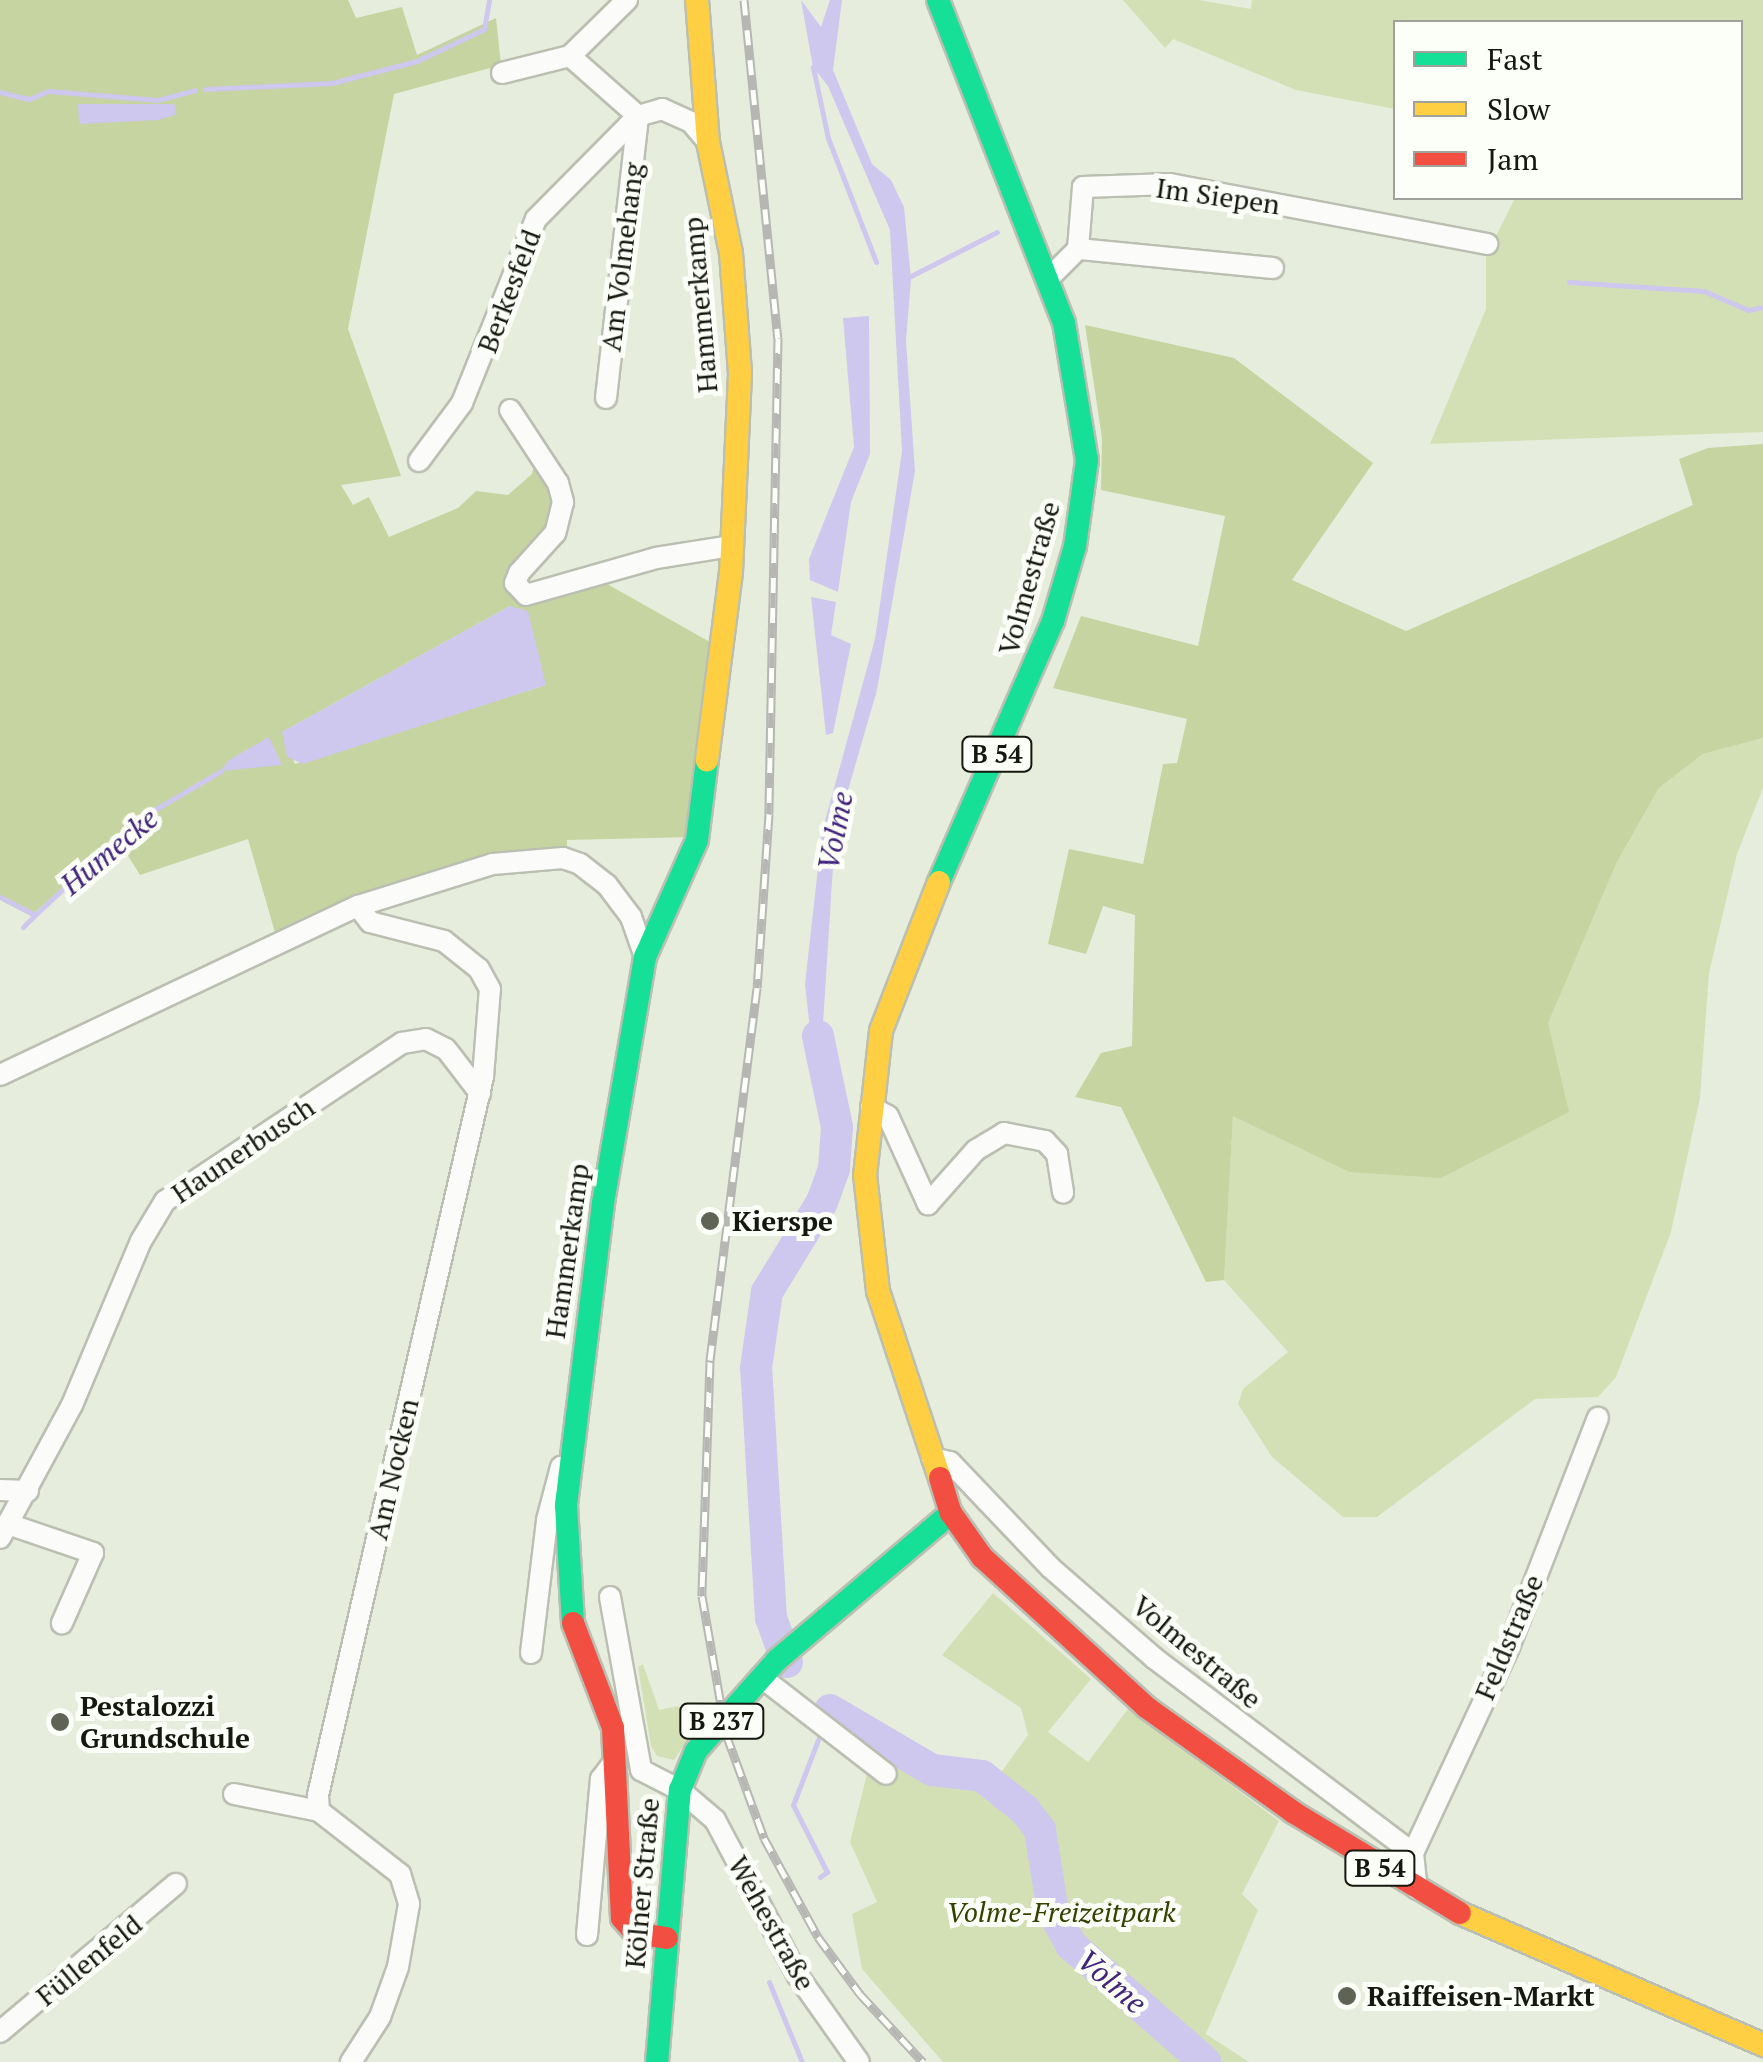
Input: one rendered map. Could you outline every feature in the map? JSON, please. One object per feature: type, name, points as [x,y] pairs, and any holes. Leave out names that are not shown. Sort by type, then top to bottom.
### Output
[{"type":"main road","name":"Hammerkamp","points":[[667,1938],[635,1932],[622,1918],[614,1728],[568,1606],[568,1467],[603,1203],[645,957],[696,840],[732,546],[740,374],[731,253],[708,142],[697,0]]},
{"type":"main road","name":"Volmestraße","points":[[938,0],[1048,279],[1074,356],[1087,460],[1075,546],[1030,683],[897,978],[881,1031],[871,1107],[865,1176],[878,1291],[951,1513],[982,1557],[1146,1707],[1417,1890],[1763,2046]]},
{"type":"main road","name":"Kölner Straße","points":[[657,2062],[680,1790],[696,1752],[770,1668],[951,1513]]},
{"type":"street","points":[[502,73],[570,56],[627,0]]},
{"type":"street","points":[[570,56],[638,116],[662,109],[691,122],[708,142]]},
{"type":"street","name":"Am Volmehang","points":[[606,398],[638,116]]},
{"type":"street","name":"Berkesfeld","points":[[419,461],[462,403],[536,218],[621,141],[638,116]]},
{"type":"street","name":"Im Siepen","points":[[1078,249],[1083,187],[1170,184],[1487,244]]},
{"type":"street","points":[[1048,279],[1078,249],[1273,268]]},
{"type":"street","points":[[510,410],[558,483],[563,502],[555,533],[515,583],[526,595],[656,558],[732,546]]},
{"type":"street","points":[[0,1075],[358,906],[492,864],[563,858],[607,884],[631,917],[645,957]]},
{"type":"street","name":"Am Nocken","points":[[319,1811],[318,1795],[480,1093],[490,989],[479,969],[444,940],[370,922],[358,906]]},
{"type":"street","name":"Haunerbusch","points":[[62,1623],[93,1552],[4,1531],[28,1491],[140,1241],[165,1201],[402,1043],[426,1039],[446,1048],[480,1093]]},
{"type":"street","points":[[871,1107],[888,1116],[928,1204],[976,1150],[1004,1133],[1045,1142],[1057,1154],[1063,1194]]},
{"type":"street","name":"Feldstraße","points":[[1413,1853],[1509,1647],[1598,1418]]},
{"type":"street","name":"Volmestraße","points":[[932,1458],[950,1462],[1051,1568],[1154,1658],[1413,1853]]},
{"type":"street","points":[[531,1653],[557,1466],[568,1467]]},
{"type":"street","points":[[0,1490],[28,1491]]},
{"type":"street","name":"Wehestraße","points":[[610,1597],[613,1634],[632,1691],[637,1762],[644,1774],[680,1790],[716,1820],[798,1976],[859,2061]]},
{"type":"street","points":[[770,1668],[822,1729],[886,1774]]},
{"type":"street","points":[[587,1935],[601,1779],[616,1761]]},
{"type":"street","points":[[234,1794],[319,1811],[400,1874],[408,1904],[380,2017],[351,2062]]},
{"type":"street","points":[[1413,1853],[1417,1890]]},
{"type":"street","name":"Füllenfeld","points":[[0,2032],[176,1884]]},
{"type":"green space","points":[[0,0],[348,0],[356,18],[402,7],[417,55],[496,18],[501,65],[394,94],[348,329],[401,476],[341,485],[353,505],[369,497],[389,537],[458,508],[476,491],[508,495],[532,474],[536,456],[560,499],[515,595],[600,580],[710,642],[692,837],[567,840],[567,850],[276,936],[248,839],[140,875],[117,838],[31,916],[0,900]],"holes":[[[510,606],[546,685],[295,764],[282,732]]]},
{"type":"green space","points":[[1123,0],[1199,0],[1251,9],[1252,0],[1763,0],[1763,432],[1430,444],[1486,309],[1486,256],[1514,200],[1743,200],[1743,20],[1393,20],[1393,109],[1296,90],[1173,39],[1165,48]]},
{"type":"green space","points":[[1085,325],[1234,358],[1373,463],[1292,580],[1406,631],[1693,505],[1679,459],[1708,448],[1763,444],[1763,738],[1703,754],[1659,788],[1617,862],[1548,1023],[1569,1112],[1441,1178],[1349,1172],[1233,1116],[1224,1280],[1206,1282],[1121,1107],[1075,1097],[1101,1053],[1132,1046],[1135,915],[1103,906],[1086,954],[1048,944],[1069,849],[1143,864],[1163,764],[1177,763],[1187,719],[1053,688],[1081,616],[1198,646],[1225,516],[1101,490],[1102,438]]},
{"type":"green space","points":[[1763,738],[1763,788],[1737,854],[1709,973],[1700,1098],[1671,1232],[1616,1377],[1598,1397],[1535,1399],[1377,1517],[1343,1517],[1272,1457],[1238,1404],[1243,1389],[1288,1352],[1224,1280],[1233,1115],[1349,1172],[1547,1024],[1617,862],[1659,788],[1703,754]]},
{"type":"green space","name":"Volme-Freizeitpark","points":[[993,1593],[1091,1679],[1048,1732],[1088,1762],[1128,1709],[1279,1821],[1242,1894],[1258,1910],[1206,2034],[1249,2062],[943,2062],[862,1969],[852,1914],[877,1902],[850,1842],[873,1750],[851,1734],[863,1715],[925,1759],[1002,1771],[1028,1735],[1021,1708],[942,1655]]},
{"type":"green space","points":[[643,1664],[659,1710],[678,1706],[699,1723],[674,1760],[657,1756],[651,1746],[638,1667]]},
{"type":"water","points":[[801,0],[821,27],[830,0],[842,0],[833,70],[872,164],[891,180],[904,207],[911,279],[906,341],[915,471],[877,690],[835,835],[823,1024],[834,1078],[815,1075],[805,984],[822,832],[875,639],[902,451],[890,230],[828,86],[813,67]]},
{"type":"water","points":[[78,104],[174,104],[176,108],[175,115],[158,120],[79,124]]},
{"type":"water","points":[[869,316],[870,454],[851,502],[838,592],[810,580],[809,559],[854,447],[843,318]]},
{"type":"water","points":[[811,597],[836,602],[831,635],[851,644],[833,733],[826,735]]},
{"type":"water","points":[[510,606],[528,611],[546,685],[303,764],[287,757],[282,732]]},
{"type":"water","points":[[269,737],[282,765],[221,771],[229,760]]},
{"type":"waterway","points":[[205,89],[332,83],[417,61],[484,29],[489,0]]},
{"type":"waterway","points":[[819,64],[813,67],[828,138],[876,262]]},
{"type":"waterway","points":[[0,92],[29,99],[49,91],[158,100],[195,90]]},
{"type":"waterway","points":[[907,278],[997,232]]},
{"type":"waterway","points":[[1569,282],[1704,291],[1748,310],[1763,307]]},
{"type":"waterway","name":"Humecke","points":[[0,897],[35,915],[137,820],[221,771]]},
{"type":"waterway","points":[[23,927],[35,915]]},
{"type":"waterway","name":"Volme","points":[[787,1662],[771,1618],[756,1368],[767,1292],[822,1202],[834,1169],[837,1127],[818,1036]]},
{"type":"waterway","points":[[825,1722],[830,1710]]},
{"type":"waterway","name":"Volme","points":[[830,1710],[932,1770],[982,1776],[1025,1810],[1040,1830],[1053,1912],[1071,1945],[1205,2062]]},
{"type":"waterway","points":[[820,1877],[827,1872],[793,1805],[821,1732]]},
{"type":"waterway","points":[[769,1982],[802,2062]]},
{"type":"railway","points":[[744,0],[778,338],[769,814],[757,988],[710,1362],[702,1596],[726,1734],[764,1838],[818,1937],[860,1994],[923,2062]]},
{"type":"traffic: fast","points":[[938,0],[1064,323],[1087,460],[1075,546],[1053,621],[939,882]]},
{"type":"traffic: fast","points":[[573,1623],[566,1505],[603,1203],[645,957],[697,840],[707,760]]},
{"type":"traffic: fast","points":[[657,2062],[680,1790],[696,1751],[777,1660],[951,1513]]},
{"type":"traffic: slow","points":[[697,0],[708,142],[731,253],[740,374],[731,572],[707,760]]},
{"type":"traffic: slow","points":[[939,882],[881,1031],[865,1175],[878,1291],[940,1478]]},
{"type":"traffic: slow","points":[[1460,1913],[1763,2045]]},
{"type":"traffic: jam","points":[[940,1478],[951,1513],[982,1557],[1146,1707],[1293,1812],[1460,1913]]},
{"type":"traffic: jam","points":[[573,1623],[613,1728],[622,1918],[635,1933],[667,1938]]},
{"type":"place","name":"Kierspe","points":[[710,1221]]},
{"type":"place","name":"Pestalozzi Grundschule","points":[[60,1722]]},
{"type":"place","name":"Raiffeisen-Markt","points":[[1347,1996]]}]
